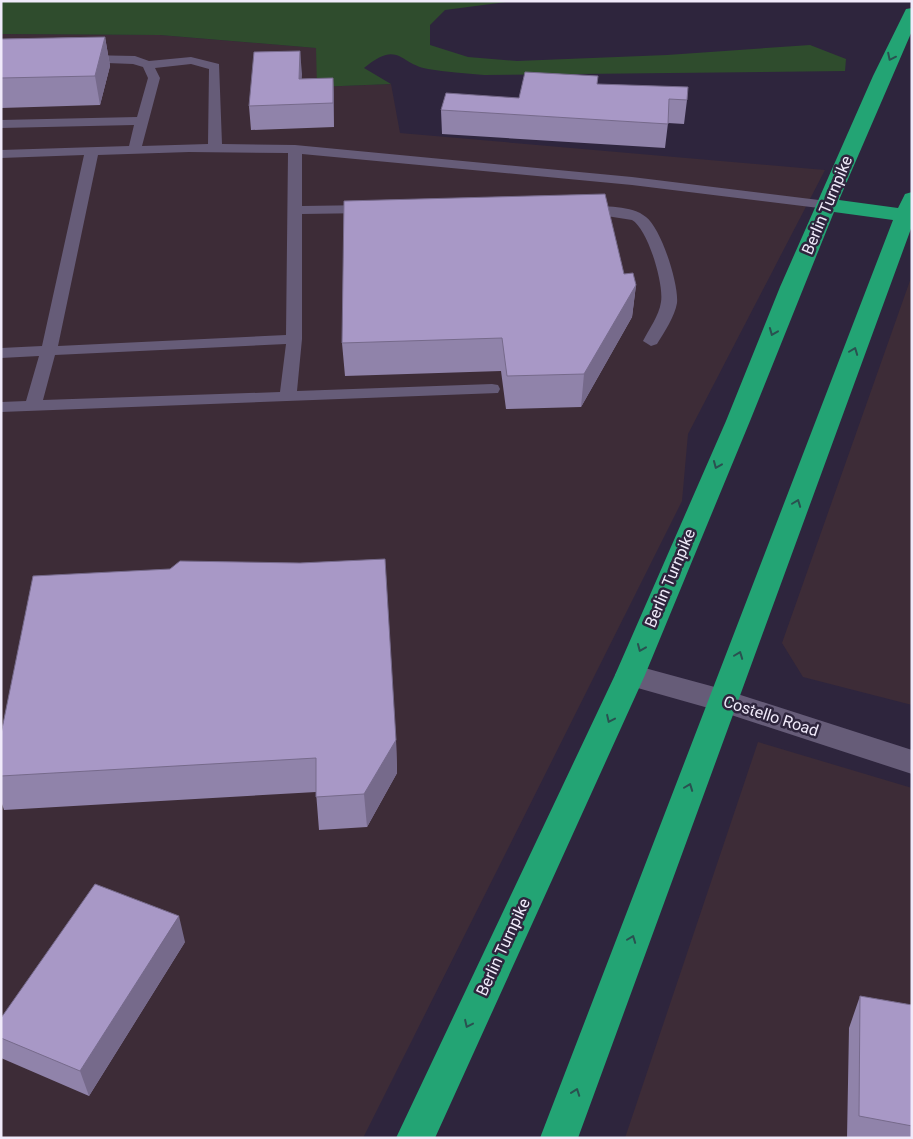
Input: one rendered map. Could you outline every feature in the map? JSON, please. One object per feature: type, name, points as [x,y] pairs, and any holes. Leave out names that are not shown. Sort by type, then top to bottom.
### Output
[{"type":"highway","name":"Berlin Turnpike","points":[[415,1138],[630,675],[882,76],[912,13]]},
{"type":"highway","points":[[560,1138],[908,206],[828,205]]},
{"type":"street","name":"Costello Road","points":[[630,675],[722,700],[912,762]]},
{"type":"lane","points":[[69,59],[117,58],[148,64],[208,62],[215,67],[215,148]]},
{"type":"lane","points":[[134,150],[154,78],[148,64]]},
{"type":"lane","points":[[1,124],[142,120]]},
{"type":"lane","points":[[1,154],[215,148],[295,149],[547,172],[828,205]]},
{"type":"lane","points":[[288,395],[294,339],[295,149]]},
{"type":"lane","points":[[33,405],[49,350],[92,151]]},
{"type":"lane","points":[[295,210],[384,208]]},
{"type":"lane","points":[[571,208],[619,213],[642,220],[652,233],[669,292],[669,303],[651,341]]},
{"type":"lane","points":[[1,353],[294,339]]},
{"type":"lane","points":[[1,407],[492,389]]},
{"type":"shaded area","points":[[1,34],[160,35],[317,48],[317,87],[391,84],[400,133],[825,170],[688,434],[682,501],[363,1138],[1,1138]]},
{"type":"shaded area","points":[[912,275],[912,705],[803,677],[782,643]]},
{"type":"shaded area","points":[[758,742],[912,788],[912,1138],[625,1138]]},
{"type":"green space","points":[[1,1],[513,1],[445,10],[430,25],[430,45],[468,57],[517,61],[667,55],[810,45],[846,59],[845,71],[484,75],[428,69],[392,54],[385,55],[364,68],[391,84],[317,87],[316,48],[160,35],[1,34]]},
{"type":"building","points":[[105,37],[95,76],[1,78],[1,39]]},
{"type":"building","points":[[300,51],[299,79],[333,78],[333,103],[249,106],[254,52]]},
{"type":"building","points":[[525,72],[598,76],[597,84],[688,87],[687,100],[669,99],[668,124],[441,110],[446,93],[519,98]]},
{"type":"building","points":[[605,194],[624,274],[633,273],[636,285],[584,374],[507,376],[502,338],[342,343],[344,201]]},
{"type":"building","points":[[385,559],[396,740],[364,794],[316,797],[316,758],[1,776],[1,734],[33,576],[170,569],[180,561],[300,563]]},
{"type":"building","points":[[95,884],[179,916],[80,1071],[1,1038],[1,1018]]},
{"type":"building","points":[[860,996],[912,1005],[912,1126],[859,1116]]}]
